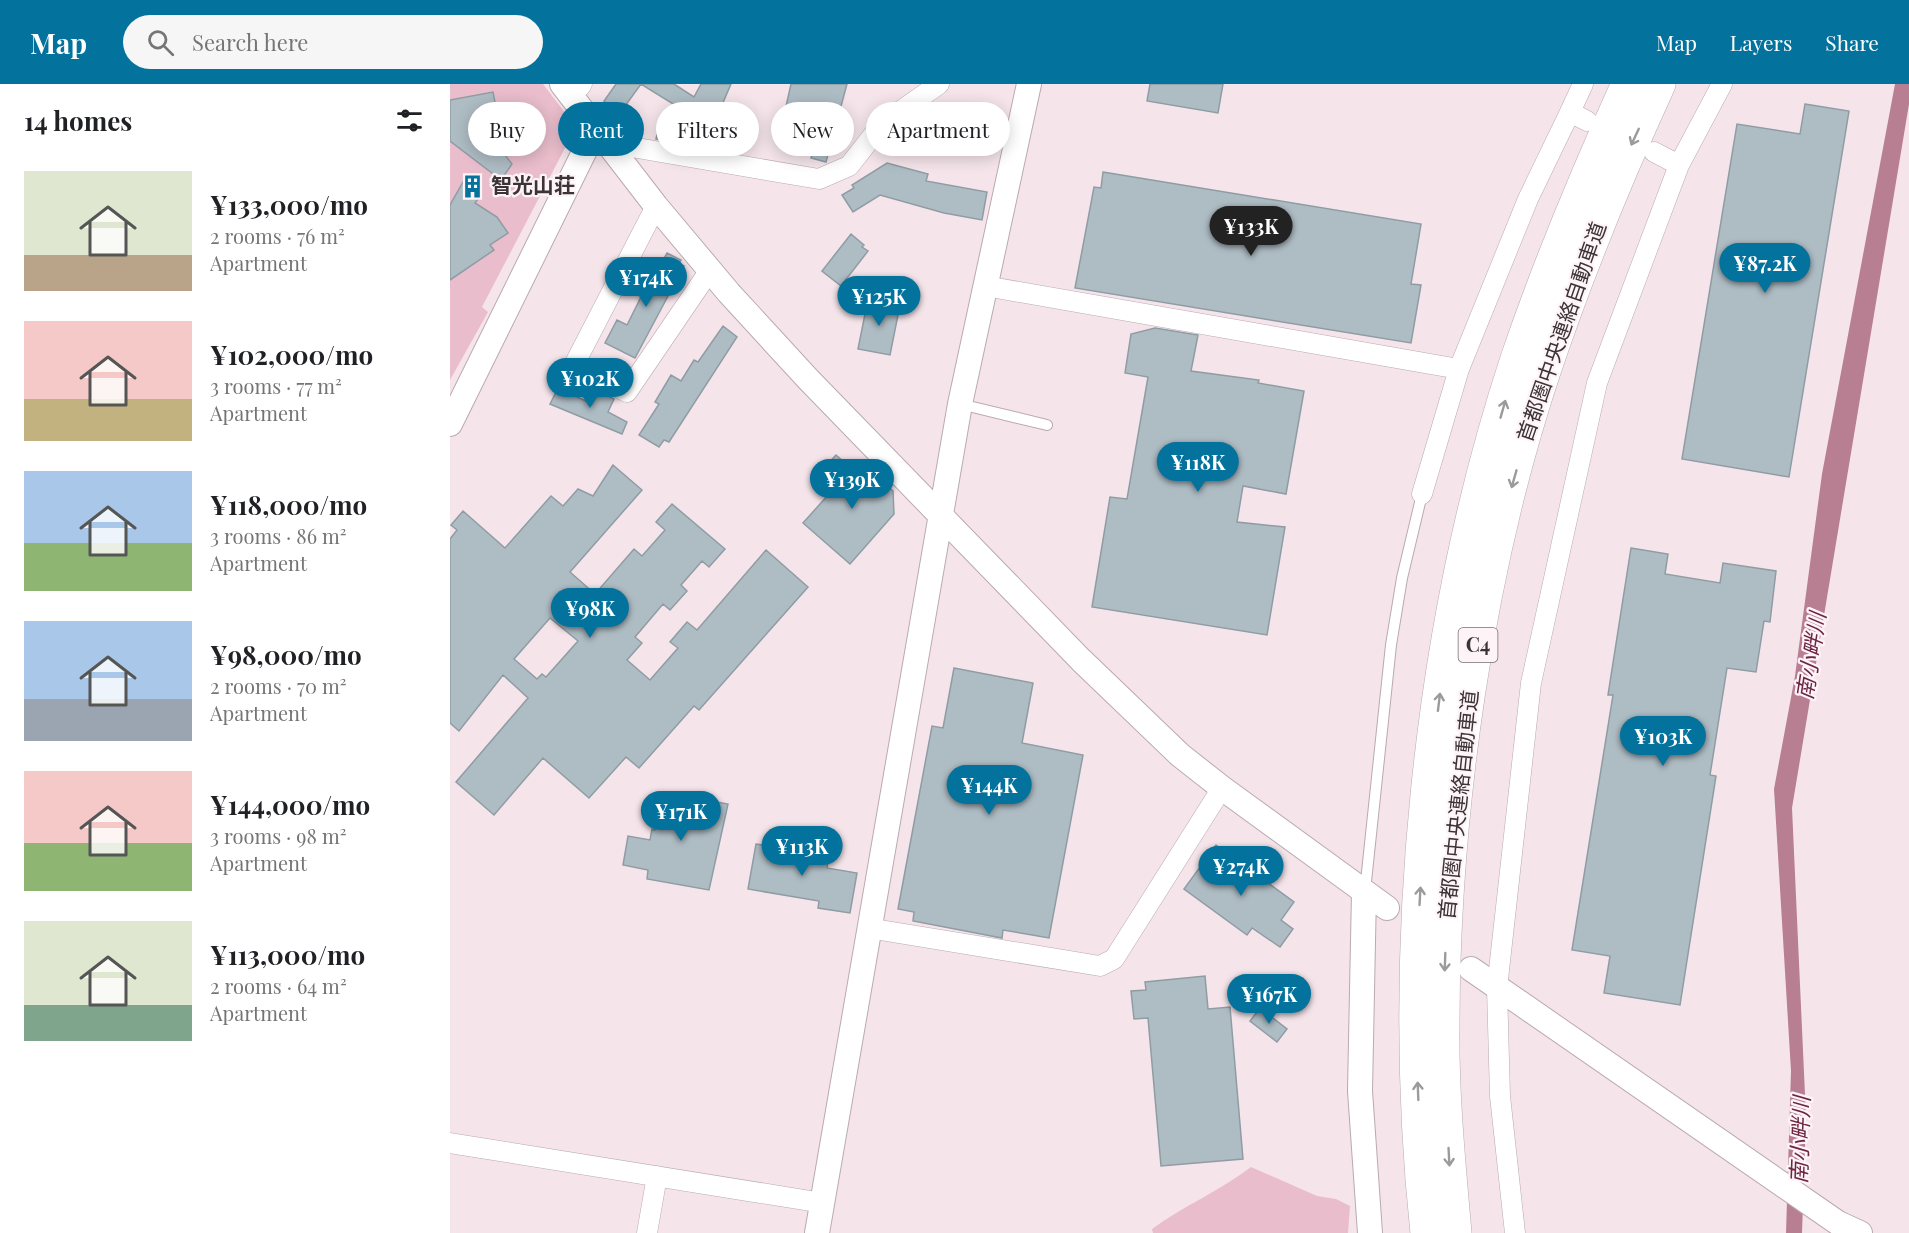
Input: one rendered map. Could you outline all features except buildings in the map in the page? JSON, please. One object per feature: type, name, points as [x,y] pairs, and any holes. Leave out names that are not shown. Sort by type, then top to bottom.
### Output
[{"type":"highway","name":"首都圏中央連絡自動車道","points":[[1427,1233],[1421,1181],[1415,1014],[1420,891],[1442,682],[1482,487],[1517,361],[1558,246],[1628,84]]},
{"type":"highway","name":"首都圏中央連絡自動車道","points":[[1455,1233],[1443,1026],[1448,887],[1456,791],[1470,691],[1488,592],[1510,492],[1544,372],[1623,162],[1659,84]]},
{"type":"street","points":[[644,144],[819,179],[849,166],[882,124],[939,84]]},
{"type":"street","points":[[817,1233],[960,404],[1029,84]]},
{"type":"street","points":[[1422,494],[1459,369],[1528,199],[1578,116],[1582,84]]},
{"type":"street","points":[[1515,1233],[1500,1096],[1497,988],[1531,683],[1597,383],[1679,165],[1722,84]]},
{"type":"street","points":[[572,88],[581,102]]},
{"type":"street","points":[[1654,152],[1679,165]]},
{"type":"street","points":[[450,424],[591,156]]},
{"type":"street","points":[[618,156],[656,206],[710,270],[808,379],[1142,720],[1222,788],[1387,908]]},
{"type":"street","points":[[656,206],[574,365],[627,392],[710,270]]},
{"type":"street","points":[[985,286],[1459,369]]},
{"type":"street","points":[[868,928],[1100,966],[1114,959],[1222,788]]},
{"type":"street","points":[[1364,892],[1360,1091],[1370,1233]]},
{"type":"street","points":[[1471,969],[1837,1222],[1860,1233]]},
{"type":"street","points":[[450,1143],[823,1203]]},
{"type":"street","points":[[647,1233],[657,1176]]},
{"type":"lane","points":[[960,404],[1047,425]]},
{"type":"lane","points":[[1364,892],[1391,645],[1402,578],[1422,494]]},
{"type":"shaded area","points":[[450,84],[543,84],[558,104],[558,156],[561,156],[482,307],[488,312],[450,380]]},
{"type":"shaded area","points":[[1251,1167],[1317,1196],[1336,1199],[1350,1206],[1348,1233],[1153,1233],[1152,1229]]},
{"type":"water","name":"南小畔川","points":[[1895,84],[1909,84],[1909,104],[1792,808],[1806,1117],[1802,1233],[1786,1233],[1791,1071],[1774,789],[1795,676],[1822,474]]},
{"type":"place","name":"智光山荘","points":[[473,186]]}]
